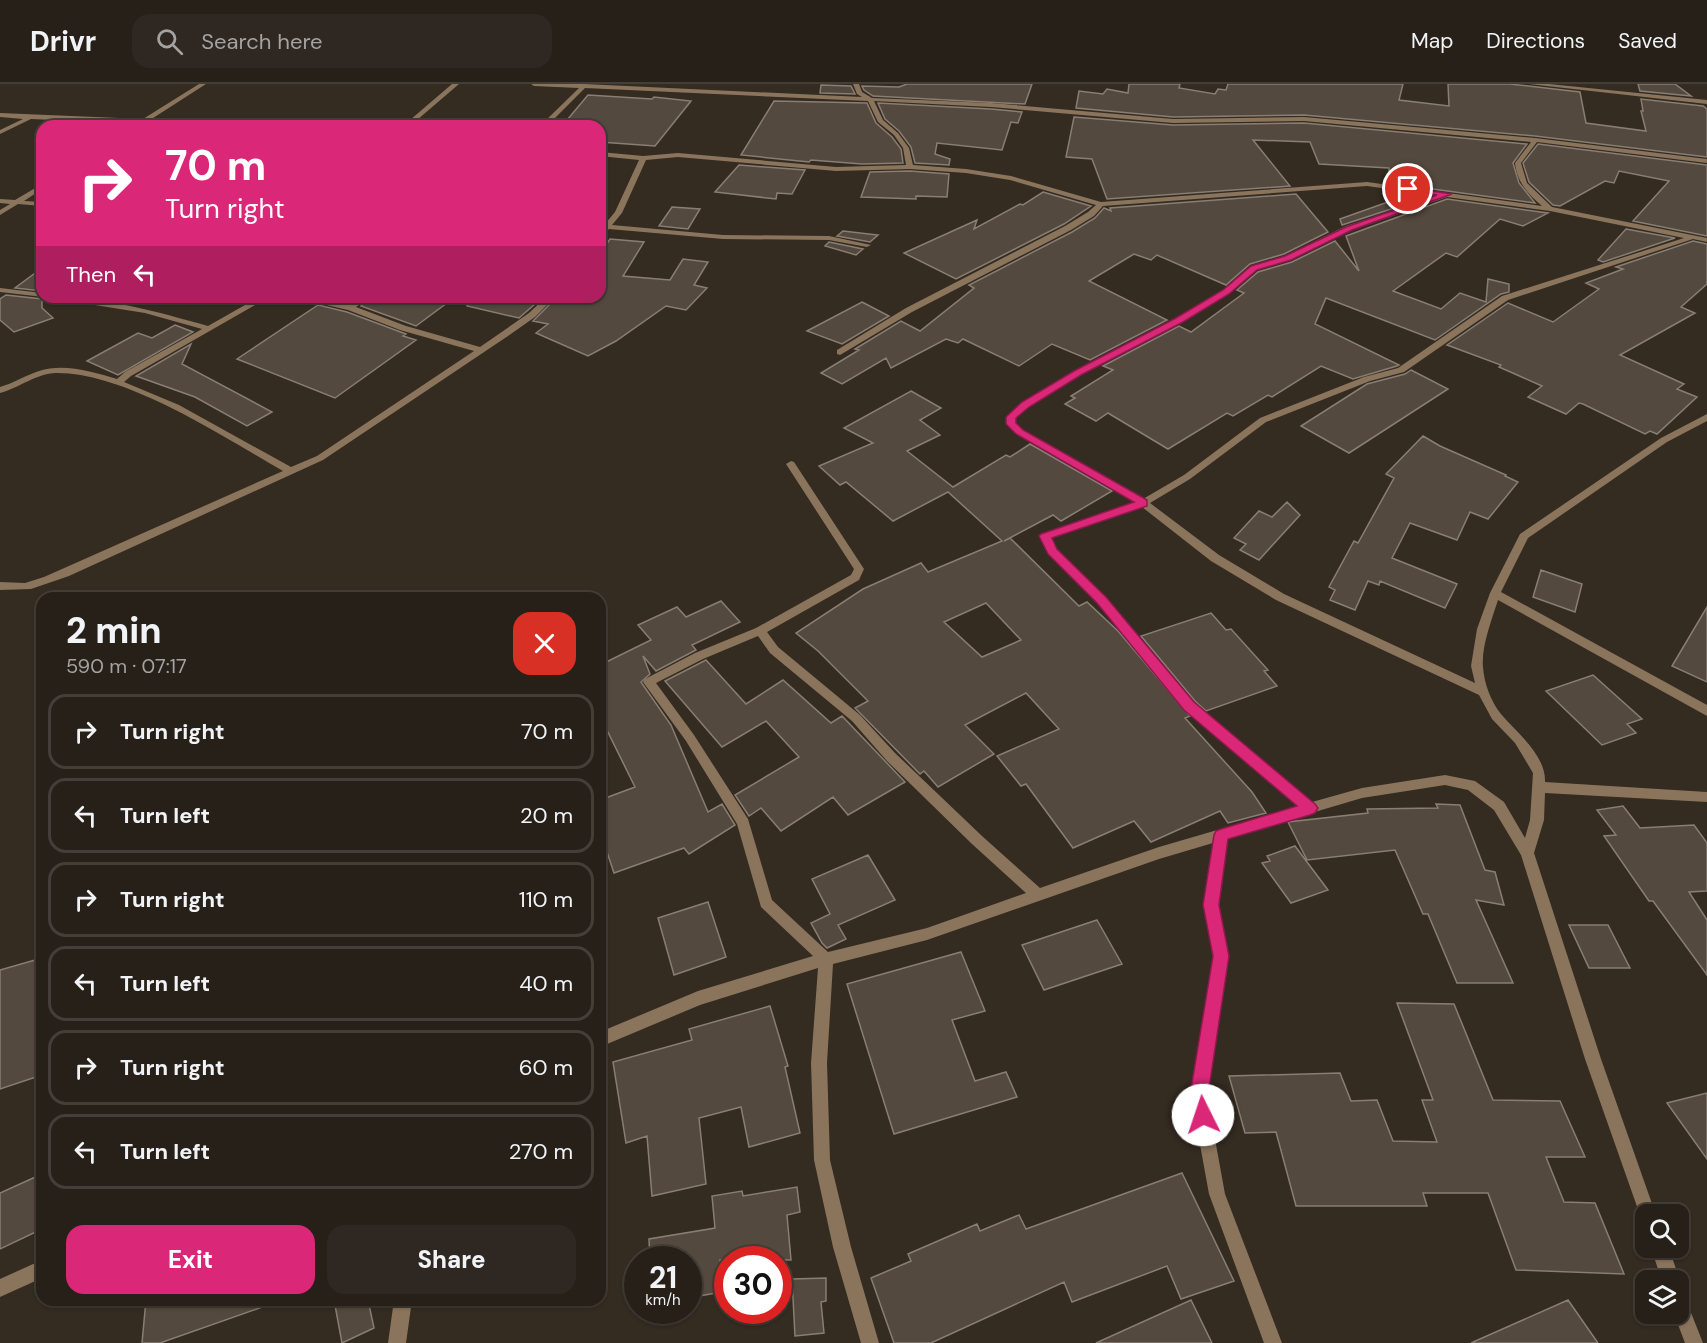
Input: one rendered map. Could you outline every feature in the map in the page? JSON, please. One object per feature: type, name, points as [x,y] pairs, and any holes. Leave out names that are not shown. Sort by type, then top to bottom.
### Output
[{"type":"street","points":[[0,115],[29,118],[146,120],[203,84]]},
{"type":"street","points":[[413,120],[456,84]]},
{"type":"street","points":[[534,84],[1050,109],[1173,121],[1304,119],[1535,141],[1707,161]]},
{"type":"street","points":[[855,84],[859,93],[870,99],[880,121],[896,134],[906,148],[910,167]]},
{"type":"street","points":[[1532,84],[1707,102]]},
{"type":"street","points":[[549,120],[584,86]]},
{"type":"street","points":[[0,132],[29,118]]},
{"type":"street","points":[[1535,141],[1518,163],[1519,176],[1532,194],[1550,208]]},
{"type":"street","points":[[606,155],[643,158],[678,155],[836,169],[910,167],[1011,178],[1101,204],[1356,184],[1550,208],[1707,240]]},
{"type":"street","points":[[606,223],[618,213],[643,158]]},
{"type":"street","points":[[0,213],[36,190]]},
{"type":"street","points":[[1448,194],[1349,228],[1288,258],[1254,268],[1226,292],[1179,320],[1078,373],[1026,405],[1011,417],[1011,424],[1020,432],[1143,503],[1215,558],[1280,597],[1483,692]]},
{"type":"street","points":[[0,201],[36,204]]},
{"type":"street","points":[[840,352],[909,310],[1068,228],[1091,214],[1101,204]]},
{"type":"street","points":[[606,226],[723,237],[829,238],[867,245]]},
{"type":"street","points":[[1310,808],[1189,706],[1102,600],[1052,551],[1045,536],[1143,503],[1187,477],[1263,420],[1367,379],[1401,370],[1505,298],[1694,237]]},
{"type":"street","points":[[0,290],[36,294]]},
{"type":"street","points":[[95,303],[146,311],[207,328]]},
{"type":"street","points":[[118,383],[128,374],[254,303]]},
{"type":"street","points":[[325,303],[350,308],[403,328],[481,350]]},
{"type":"street","points":[[350,308],[357,303]]},
{"type":"street","points":[[2,583],[19,586],[65,573],[320,458],[532,315],[545,303]]},
{"type":"street","points":[[0,390],[13,387],[45,372],[56,370],[91,374],[118,383],[199,419],[290,471]]},
{"type":"street","points":[[1527,853],[1538,820],[1539,772],[1519,740],[1496,716],[1483,692],[1477,666],[1482,629],[1495,593],[1524,536],[1664,440],[1707,417]]},
{"type":"street","points":[[791,464],[859,569],[855,577],[760,631],[699,656],[649,682],[690,738],[743,823],[766,903],[826,959]]},
{"type":"street","points":[[1495,593],[1707,711]]},
{"type":"street","points":[[760,631],[774,650],[856,718],[942,807],[1038,895]]},
{"type":"street","points":[[606,1037],[698,998],[826,959],[927,934],[1159,854],[1362,793],[1445,780],[1471,785],[1499,806],[1527,853],[1593,1059],[1644,1204]]},
{"type":"street","points":[[1538,787],[1696,799],[1707,797]]},
{"type":"street","points":[[1221,835],[1211,905],[1221,956],[1199,1095],[1217,1194],[1273,1343]]},
{"type":"street","points":[[826,959],[819,1063],[822,1160],[842,1247],[870,1343]]},
{"type":"street","points":[[0,1288],[36,1272]]},
{"type":"street","points":[[397,1343],[401,1306]]},
{"type":"street","points":[[1686,1324],[1693,1343]]},
{"type":"building","points":[[907,84],[1032,84],[1025,104],[873,96],[862,86],[899,87]]},
{"type":"building","points":[[1129,84],[1180,84],[1179,88],[1215,94],[1218,89],[1226,90],[1228,84],[1403,84],[1399,100],[1449,106],[1448,84],[1510,84],[1580,92],[1586,123],[1646,131],[1641,111],[1643,111],[1641,99],[1703,106],[1707,109],[1707,157],[1535,136],[1304,115],[1173,117],[1076,108],[1079,91],[1103,94],[1107,89],[1128,93]]},
{"type":"building","points":[[1638,84],[1675,84],[1691,96],[1640,91]]},
{"type":"building","points":[[821,85],[851,86],[855,94],[820,93]]},
{"type":"building","points":[[588,95],[652,99],[654,97],[691,101],[655,146],[606,142],[606,120],[567,120]]},
{"type":"building","points":[[774,101],[867,103],[876,123],[892,137],[901,149],[903,163],[862,164],[811,160],[809,162],[741,155]]},
{"type":"building","points":[[878,103],[1022,112],[1018,123],[1011,122],[1002,150],[937,143],[935,154],[950,159],[949,165],[915,163],[911,147],[899,131],[885,119]]},
{"type":"building","points":[[1074,117],[1173,125],[1304,123],[1527,144],[1513,163],[1519,183],[1535,203],[1389,183],[1389,168],[1319,164],[1310,142],[1253,140],[1290,186],[1107,199],[1092,159],[1066,157]]},
{"type":"building","points":[[1538,144],[1707,165],[1707,236],[1633,221],[1669,181],[1619,171],[1614,183],[1605,181],[1560,206],[1553,205],[1529,182],[1523,163]]},
{"type":"building","points":[[739,165],[805,170],[792,194],[777,193],[776,199],[715,192]]},
{"type":"building","points":[[910,171],[949,174],[947,197],[916,196],[916,199],[861,197],[870,172]]},
{"type":"building","points":[[1388,191],[1428,197],[1342,225],[1340,219],[1388,202]]},
{"type":"building","points":[[1043,192],[1091,206],[1064,224],[956,279],[904,253],[977,220],[974,229],[1020,204],[1023,205]]},
{"type":"building","points":[[1296,194],[1328,232],[1284,254],[1250,264],[1226,285],[1157,255],[1151,260],[1134,254],[1089,281],[1167,320],[1090,360],[1052,344],[1019,366],[963,339],[958,343],[946,339],[891,368],[886,358],[842,384],[821,373],[901,321],[920,331],[974,288],[969,285],[1072,232],[1095,218],[1104,208],[1111,211],[1110,208]]},
{"type":"building","points":[[1447,199],[1548,213],[1523,226],[1500,219],[1457,257],[1446,253],[1393,291],[1441,309],[1460,293],[1486,302],[1488,279],[1509,284],[1509,292],[1501,294],[1435,340],[1326,298],[1315,324],[1399,365],[1353,379],[1321,366],[1272,397],[1268,395],[1233,416],[1227,413],[1168,449],[1108,413],[1096,421],[1065,404],[1075,398],[1071,396],[1113,370],[1103,366],[1179,326],[1191,332],[1244,293],[1237,290],[1258,272],[1292,262],[1335,241],[1359,271],[1346,236]]},
{"type":"building","points":[[672,207],[700,209],[688,229],[659,226]]},
{"type":"building","points":[[1626,229],[1675,238],[1603,262],[1598,260]]},
{"type":"building","points":[[843,231],[878,235],[870,242],[837,236]]},
{"type":"building","points":[[610,239],[644,242],[623,276],[670,280],[683,259],[708,262],[694,285],[707,288],[686,310],[666,306],[616,341],[588,356],[536,333],[548,324],[533,321],[551,303],[606,303],[606,245]]},
{"type":"building","points":[[1693,241],[1707,244],[1707,284],[1681,307],[1695,313],[1620,355],[1684,384],[1677,389],[1697,397],[1657,434],[1650,431],[1645,434],[1579,403],[1566,414],[1528,397],[1542,386],[1499,367],[1501,365],[1447,345],[1508,303],[1553,322],[1599,289],[1586,283],[1623,269],[1616,267]]},
{"type":"building","points":[[829,242],[863,249],[856,255],[825,246]]},
{"type":"building","points":[[36,272],[36,290],[15,288]]},
{"type":"building","points":[[6,295],[36,298],[36,303],[42,303],[42,308],[53,318],[14,332],[0,320],[0,299]]},
{"type":"building","points":[[862,302],[889,316],[842,344],[807,331]]},
{"type":"building","points":[[365,303],[447,303],[416,326],[361,306]]},
{"type":"building","points":[[467,303],[536,303],[519,318],[467,306]]},
{"type":"building","points":[[318,305],[347,312],[416,340],[335,398],[237,359]]},
{"type":"building","points":[[175,325],[193,332],[118,375],[87,361],[138,333],[152,338]]},
{"type":"building","points":[[191,344],[182,364],[272,412],[247,426],[195,397],[136,376]]},
{"type":"building","points":[[1411,370],[1448,389],[1349,453],[1301,426],[1367,384],[1405,374]]},
{"type":"building","points":[[911,391],[941,408],[920,420],[940,435],[907,451],[953,487],[1006,455],[1010,457],[1030,444],[1112,491],[1061,521],[1053,515],[1004,541],[1010,538],[1079,606],[1087,602],[1118,631],[1190,716],[1185,718],[1252,792],[1266,813],[1228,823],[1220,811],[1151,842],[1134,821],[1073,848],[1026,784],[1021,786],[997,756],[1059,729],[1026,693],[965,725],[994,754],[938,787],[924,771],[920,774],[855,708],[868,701],[818,651],[796,633],[863,589],[921,563],[928,572],[1002,541],[948,492],[893,521],[846,482],[840,485],[819,466],[873,443],[844,428]],"holes":[[[986,603],[1021,640],[982,657],[944,622]]]},
{"type":"building","points":[[1423,436],[1518,482],[1488,519],[1470,512],[1457,540],[1410,523],[1392,558],[1457,584],[1445,608],[1380,581],[1379,585],[1368,581],[1355,610],[1330,600],[1335,590],[1329,587],[1354,541],[1358,543],[1394,478],[1386,474]]},
{"type":"building","points":[[1287,502],[1300,515],[1259,560],[1240,550],[1246,544],[1234,538],[1259,511],[1272,517]]},
{"type":"building","points":[[1541,570],[1582,584],[1575,612],[1533,597]]},
{"type":"building","points":[[721,601],[740,622],[692,645],[696,650],[656,671],[643,656],[650,674],[641,682],[671,725],[708,812],[722,804],[735,825],[689,854],[684,848],[614,873],[606,852],[606,798],[635,787],[606,728],[606,662],[651,640],[638,625],[677,607],[686,617]]},
{"type":"building","points":[[1707,607],[1707,682],[1672,666]]},
{"type":"building","points":[[1211,613],[1226,630],[1231,629],[1268,670],[1264,671],[1277,686],[1206,711],[1141,636]]},
{"type":"building","points":[[706,660],[746,704],[783,680],[831,723],[842,716],[905,782],[848,815],[833,797],[781,831],[761,808],[749,816],[735,795],[799,757],[766,721],[722,747],[665,681]]},
{"type":"building","points":[[1593,675],[1642,719],[1627,724],[1636,733],[1602,745],[1546,691]]},
{"type":"building","points":[[1436,804],[1460,805],[1485,870],[1495,872],[1504,905],[1476,900],[1513,983],[1457,983],[1428,914],[1423,914],[1395,850],[1307,860],[1288,822],[1368,813],[1367,809],[1438,808]]},
{"type":"building","points":[[1623,806],[1640,828],[1694,825],[1707,843],[1707,891],[1689,892],[1707,920],[1707,975],[1653,901],[1649,901],[1604,836],[1616,835],[1597,810]]},
{"type":"building","points":[[1295,846],[1328,890],[1291,903],[1262,863],[1270,861],[1267,856]]},
{"type":"building","points":[[868,855],[895,900],[838,925],[846,939],[827,948],[811,923],[830,914],[812,879]]},
{"type":"building","points":[[708,902],[726,957],[674,975],[658,918]]},
{"type":"building","points":[[1097,920],[1122,964],[1044,990],[1022,945]]},
{"type":"building","points":[[1569,925],[1608,925],[1630,968],[1589,968]]},
{"type":"building","points":[[961,952],[985,1011],[952,1020],[975,1081],[1006,1072],[1017,1097],[894,1134],[847,984]]},
{"type":"building","points":[[36,960],[36,1077],[0,1089],[0,970]]},
{"type":"building","points":[[1397,1003],[1454,1004],[1493,1100],[1560,1101],[1585,1157],[1546,1157],[1564,1202],[1595,1203],[1624,1274],[1516,1270],[1488,1193],[1423,1193],[1427,1206],[1296,1206],[1276,1132],[1245,1133],[1229,1076],[1340,1073],[1351,1101],[1377,1100],[1393,1141],[1437,1142],[1422,1100],[1433,1100]]},
{"type":"building","points":[[770,1006],[788,1066],[785,1067],[800,1133],[749,1147],[741,1107],[699,1118],[706,1184],[652,1196],[647,1136],[626,1143],[613,1062],[692,1040],[689,1029]]},
{"type":"building","points":[[1707,1093],[1707,1159],[1667,1103]]},
{"type":"building","points":[[1182,1173],[1234,1281],[1181,1299],[1167,1266],[1072,1302],[1064,1282],[931,1343],[894,1343],[871,1278],[911,1261],[908,1254],[977,1224],[980,1231],[1019,1215],[1026,1229]]},
{"type":"building","points":[[36,1177],[36,1232],[0,1249],[0,1193]]},
{"type":"building","points":[[797,1187],[800,1212],[787,1215],[790,1246],[714,1246],[714,1293],[702,1296],[702,1246],[649,1246],[649,1239],[715,1228],[712,1196],[742,1191],[743,1196]]},
{"type":"building","points":[[826,1278],[826,1301],[821,1302],[824,1333],[795,1336],[792,1279]]},
{"type":"building","points":[[1191,1300],[1212,1343],[1096,1343]]},
{"type":"building","points":[[1568,1300],[1598,1343],[1471,1343]]},
{"type":"building","points":[[145,1306],[265,1306],[160,1343],[142,1343]]},
{"type":"building","points":[[335,1306],[369,1306],[374,1328],[342,1343]]},
{"type":"route","points":[[1203,1115],[1199,1095],[1221,956],[1211,905],[1221,835],[1310,808],[1189,706],[1102,600],[1052,551],[1045,536],[1143,503],[1109,481],[1020,432],[1011,424],[1011,417],[1078,373],[1179,320],[1226,292],[1254,268],[1288,258],[1349,228],[1448,194],[1408,189]]}]
